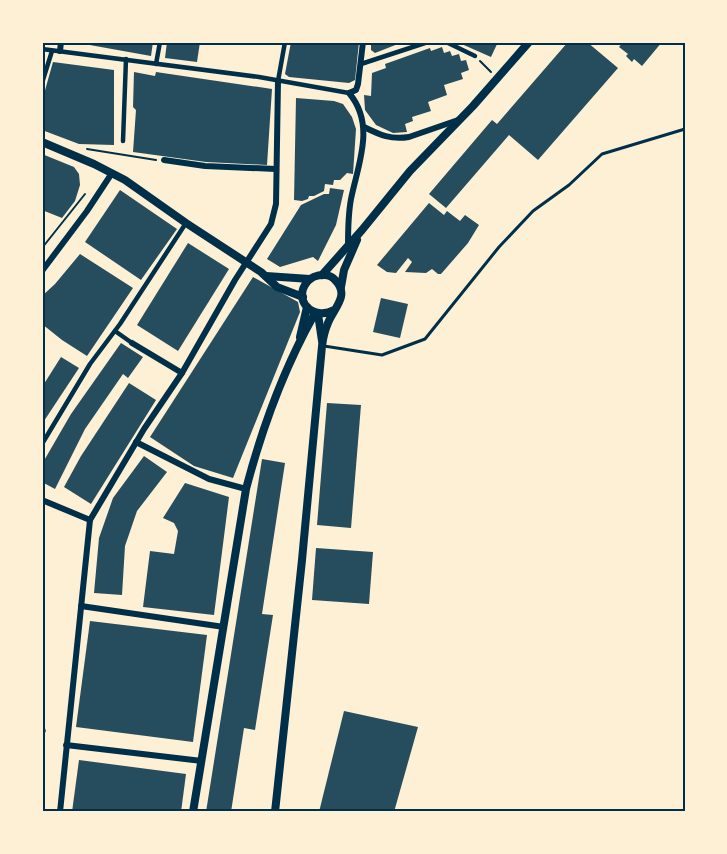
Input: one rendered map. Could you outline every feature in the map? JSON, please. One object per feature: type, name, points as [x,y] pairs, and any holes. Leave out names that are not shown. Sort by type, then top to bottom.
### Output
[{"type":"street","points":[[60,51],[61,42]]},
{"type":"street","points":[[156,64],[160,42]]},
{"type":"street","points":[[60,812],[90,520],[136,442],[182,373],[246,261],[271,224],[276,204],[278,81],[285,42]]},
{"type":"street","points":[[42,49],[259,77],[349,93],[356,90],[363,42]]},
{"type":"street","points":[[361,64],[428,42]]},
{"type":"street","points":[[446,42],[475,56]]},
{"type":"street","points":[[266,276],[310,279],[322,275],[410,171],[473,106],[529,42]]},
{"type":"street","points":[[42,83],[52,51]]},
{"type":"street","points":[[123,141],[126,59]]},
{"type":"street","points":[[348,246],[351,201],[363,146],[364,127],[356,104],[349,93]]},
{"type":"street","points":[[364,127],[391,139],[409,137],[461,118]]},
{"type":"street","points":[[42,142],[112,173],[246,261],[278,287],[303,297]]},
{"type":"street","points":[[164,160],[205,166],[276,169]]},
{"type":"street","points":[[42,271],[112,173]]},
{"type":"street","points":[[42,444],[90,364],[115,331],[186,223]]},
{"type":"street","points":[[275,812],[322,344],[334,310],[341,300],[344,270],[362,230]]},
{"type":"street","points":[[322,275],[334,278],[341,288]]},
{"type":"street","points":[[310,279],[305,284],[303,297],[307,307],[316,313],[324,314],[334,310]]},
{"type":"street","points":[[299,342],[307,307]]},
{"type":"street","points":[[316,313],[322,344]]},
{"type":"street","points":[[193,812],[246,489],[260,438],[299,342],[316,313]]},
{"type":"street","points":[[115,331],[182,373]]},
{"type":"street","points":[[136,442],[208,479],[246,489]]},
{"type":"street","points":[[42,500],[90,520]]},
{"type":"street","points":[[81,606],[224,627]]},
{"type":"street","points":[[66,745],[202,761]]},
{"type":"lane","points":[[322,344],[382,355],[425,339],[499,247],[533,211],[569,185],[602,154],[685,129]]},
{"type":"path","points":[[76,156],[78,148],[144,159]]},
{"type":"path","points":[[42,248],[84,194],[96,198]]},
{"type":"building","points":[[73,42],[153,42],[151,56]]},
{"type":"building","points":[[167,42],[200,42],[197,62],[165,58]]},
{"type":"building","points":[[291,42],[359,42],[355,80],[349,83],[289,77],[285,74]]},
{"type":"building","points":[[371,42],[403,42],[375,53],[371,50]]},
{"type":"building","points":[[457,42],[498,42],[491,57]]},
{"type":"building","points":[[568,42],[587,42],[618,68],[538,160],[509,135],[446,208],[429,194],[492,120],[497,124]]},
{"type":"building","points":[[623,42],[662,42],[642,66],[634,59],[632,62],[626,56],[628,54],[619,47]]},
{"type":"building","points":[[442,47],[444,53],[450,51],[452,56],[459,54],[461,61],[466,60],[469,70],[461,73],[463,79],[444,85],[447,95],[428,102],[431,111],[412,117],[413,121],[405,124],[407,132],[393,133],[376,125],[365,110],[364,95],[371,96],[372,73],[386,68],[385,64],[430,48],[431,51]]},
{"type":"building","points":[[53,62],[114,70],[114,145],[79,144],[42,130],[42,101]]},
{"type":"building","points":[[134,72],[155,76],[156,72],[272,89],[267,165],[206,162],[133,152],[136,110],[133,107]]},
{"type":"building","points":[[296,98],[334,101],[343,104],[352,117],[356,129],[353,174],[347,173],[340,180],[334,180],[333,185],[325,184],[324,191],[302,201],[294,200]]},
{"type":"building","points":[[42,154],[74,167],[79,174],[80,185],[75,201],[62,218],[42,210]]},
{"type":"building","points":[[330,188],[344,190],[336,225],[318,261],[313,257],[280,267],[267,259],[301,205],[324,194],[329,194]]},
{"type":"building","points":[[120,190],[177,229],[141,280],[85,242]]},
{"type":"building","points":[[429,203],[444,215],[447,211],[460,221],[465,215],[479,225],[468,243],[441,274],[432,269],[426,273],[405,272],[412,262],[408,258],[396,273],[387,272],[377,265]]},
{"type":"building","points":[[188,243],[229,269],[178,351],[137,325]]},
{"type":"building","points":[[80,254],[133,288],[87,356],[42,324],[42,296]]},
{"type":"building","points":[[253,277],[298,302],[300,312],[233,478],[194,466],[150,437]]},
{"type":"building","points":[[381,298],[408,304],[400,338],[373,332]]},
{"type":"building","points":[[121,343],[143,357],[128,378],[123,374],[85,429],[55,489],[42,482],[42,464],[71,414]]},
{"type":"building","points":[[61,357],[79,368],[42,424],[42,387]]},
{"type":"building","points":[[129,383],[156,400],[91,504],[64,487],[81,456]]},
{"type":"building","points":[[327,403],[361,405],[351,528],[317,525]]},
{"type":"building","points":[[144,456],[167,472],[137,511],[125,546],[122,595],[94,593],[99,538],[113,498]]},
{"type":"building","points":[[262,459],[285,463],[262,614],[273,615],[255,730],[244,728],[231,812],[206,812]]},
{"type":"building","points":[[185,483],[229,497],[214,615],[143,607],[150,551],[174,554],[178,531],[174,523],[163,518]]},
{"type":"building","points":[[316,548],[373,552],[369,604],[312,600]]},
{"type":"building","points":[[90,621],[207,635],[193,742],[76,727]]},
{"type":"building","points":[[344,711],[418,727],[394,812],[319,812]]},
{"type":"building","points":[[42,720],[46,731],[42,738]]},
{"type":"building","points":[[79,760],[186,774],[181,812],[72,812]]}]
